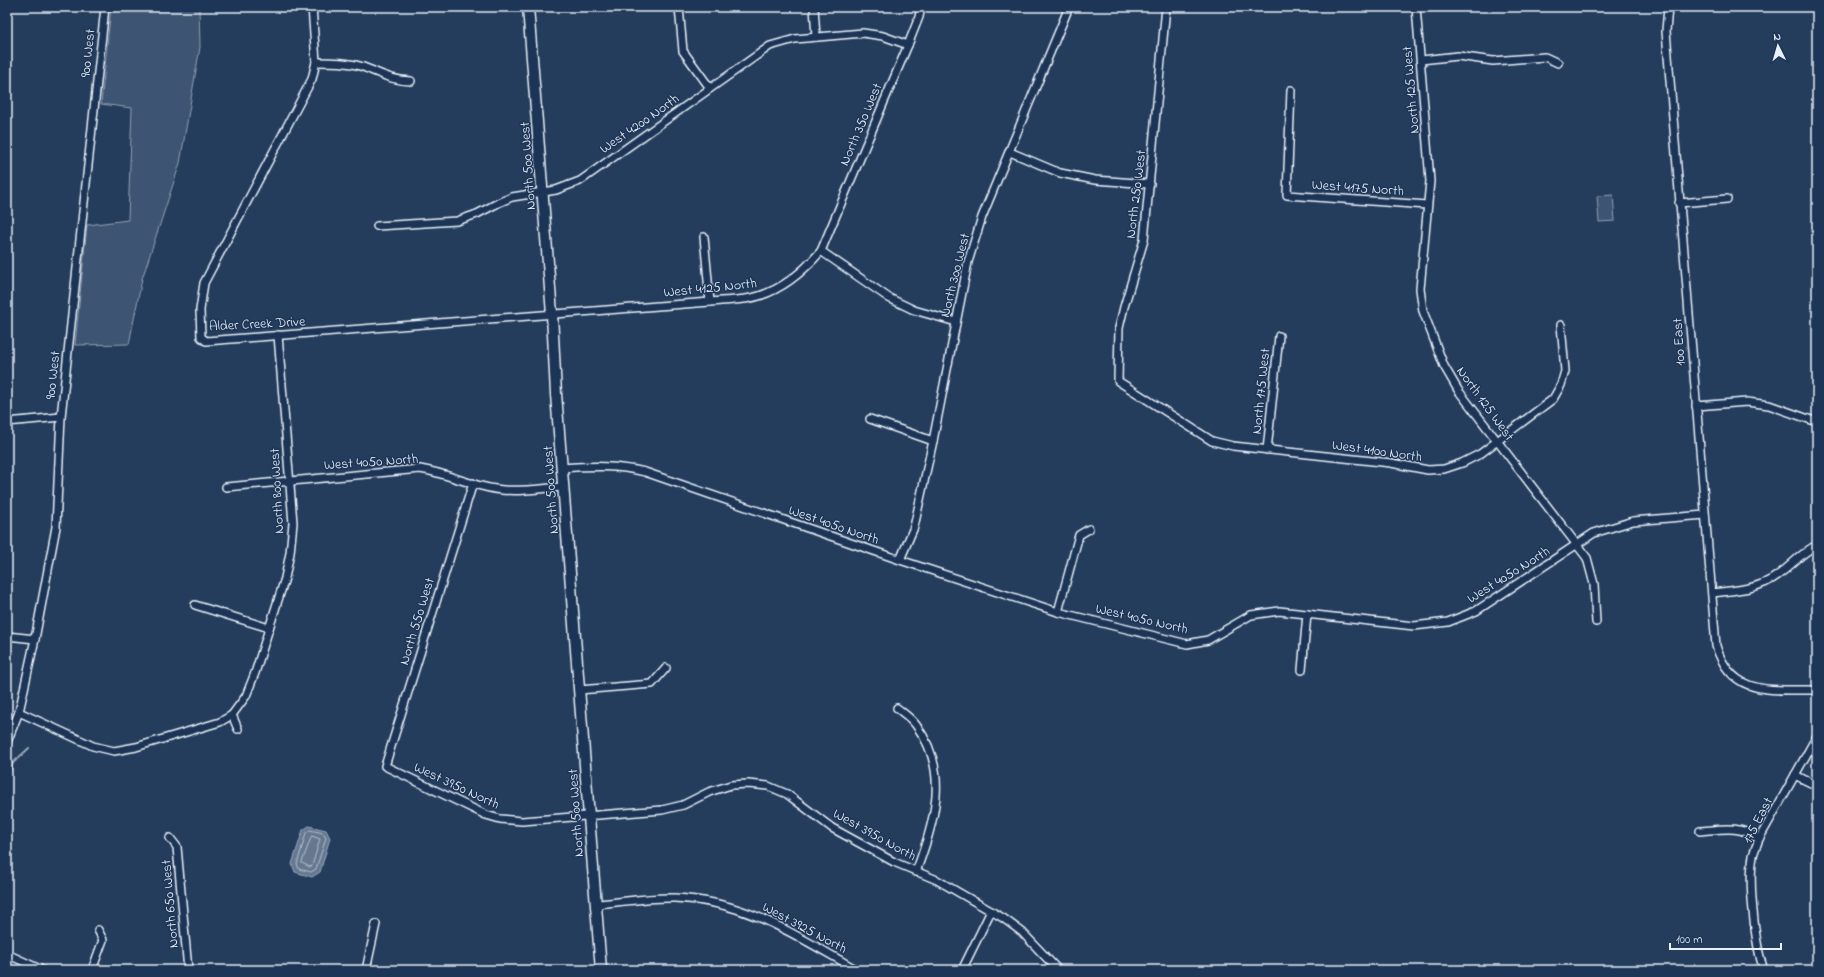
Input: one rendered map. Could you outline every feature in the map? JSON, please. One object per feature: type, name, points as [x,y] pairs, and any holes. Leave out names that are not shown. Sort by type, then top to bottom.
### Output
[{"type":"street","name":"900 West","points":[[7,742],[19,712],[36,639],[56,527],[61,417],[105,7]]},
{"type":"street","name":"Alder Creek Drive","points":[[312,7],[316,62],[308,90],[211,269],[201,297],[201,337],[206,341],[552,314]]},
{"type":"street","name":"North 500 West","points":[[528,7],[579,690],[602,970]]},
{"type":"street","points":[[679,7],[683,51],[710,88]]},
{"type":"street","points":[[814,7],[816,37]]},
{"type":"street","name":"North 350 West","points":[[821,251],[908,45],[919,17],[921,7]]},
{"type":"street","name":"North 300 West","points":[[900,560],[914,527],[933,441],[968,262],[982,217],[1069,7]]},
{"type":"street","name":"North 250 West","points":[[1118,381],[1119,328],[1144,240],[1166,7]]},
{"type":"street","name":"North 125 West","points":[[1416,7],[1430,181],[1420,289],[1423,311],[1444,366],[1458,390],[1587,558],[1592,571],[1596,622]]},
{"type":"street","name":"100 East","points":[[1668,7],[1666,30],[1716,646],[1720,659],[1728,672],[1734,678],[1747,685],[1761,689],[1817,690]]},
{"type":"street","name":"West 4200 North","points":[[377,226],[457,221],[477,214],[498,202],[512,197],[543,193],[580,181],[770,46],[795,39],[863,33],[883,36],[908,45]]},
{"type":"street","points":[[1421,60],[1458,56],[1493,61],[1545,57],[1558,64]]},
{"type":"street","points":[[316,62],[337,62],[362,67],[394,80],[411,81]]},
{"type":"street","name":"West 4175 North","points":[[1291,90],[1287,195],[1427,205]]},
{"type":"street","points":[[1010,152],[1060,173],[1095,180],[1150,184]]},
{"type":"street","points":[[1679,203],[1727,199]]},
{"type":"street","points":[[704,237],[710,302]]},
{"type":"street","points":[[821,251],[889,298],[914,310],[956,322]]},
{"type":"street","name":"West 4125 North","points":[[552,314],[758,297],[778,289],[806,268],[821,251]]},
{"type":"street","name":"West 4100 North","points":[[1118,381],[1212,441],[1233,446],[1392,463],[1428,470],[1444,469],[1462,463],[1480,454],[1553,399],[1561,385],[1565,371],[1561,325]]},
{"type":"street","name":"North 800 West","points":[[232,715],[246,696],[285,578],[290,553],[293,523],[278,336]]},
{"type":"street","name":"North 175 West","points":[[1267,450],[1279,336]]},
{"type":"street","points":[[1696,406],[1747,402],[1769,405],[1817,422]]},
{"type":"street","points":[[7,422],[61,417]]},
{"type":"street","points":[[870,418],[933,441]]},
{"type":"street","name":"West 4050 North","points":[[562,468],[599,465],[626,467],[645,472],[900,560],[1058,612],[1187,644],[1208,640],[1251,616],[1279,611],[1414,626],[1448,622],[1476,612],[1594,533],[1633,521],[1705,515]]},
{"type":"street","name":"West 4050 North","points":[[226,487],[420,469],[439,472],[495,489],[514,490],[564,487]]},
{"type":"street","name":"North 550 West","points":[[385,766],[473,483]]},
{"type":"street","points":[[1058,612],[1079,535],[1089,529]]},
{"type":"street","points":[[1712,592],[1746,590],[1763,584],[1778,575],[1795,560],[1817,545]]},
{"type":"street","points":[[195,605],[269,628]]},
{"type":"street","points":[[1302,670],[1307,614]]},
{"type":"street","points":[[7,636],[36,639]]},
{"type":"street","points":[[579,690],[652,684],[666,668]]},
{"type":"street","points":[[897,708],[915,724],[930,749],[934,766],[936,808],[932,827],[916,872]]},
{"type":"street","points":[[19,712],[93,746],[114,751],[136,747],[220,722],[232,715],[238,729]]},
{"type":"street","name":"175 East","points":[[1764,970],[1758,946],[1751,877],[1753,856],[1760,839],[1817,736]]},
{"type":"street","name":"West 3950 North","points":[[385,766],[486,815],[500,819],[522,821],[589,817],[662,810],[683,805],[709,792],[731,785],[748,784],[768,786],[787,794],[832,828],[916,872],[937,880],[991,911],[1022,932],[1058,970]]},
{"type":"street","points":[[1795,775],[1817,786]]},
{"type":"street","points":[[1700,831],[1737,829],[1748,831],[1760,839]]},
{"type":"street","name":"North 650 West","points":[[170,838],[177,847],[188,970]]},
{"type":"street","name":"West 3925 North","points":[[596,904],[674,898],[706,901],[744,910],[777,924],[857,970]]},
{"type":"street","points":[[962,970],[991,911]]},
{"type":"street","points":[[366,970],[376,924]]},
{"type":"street","points":[[92,970],[102,940],[98,930]]},
{"type":"street","points":[[7,954],[42,970]]},
{"type":"shaded area","points":[[111,7],[199,7],[200,47],[180,163],[142,279],[129,344],[75,345],[87,225],[128,220],[132,108],[101,104]]},
{"type":"shaded area","points":[[1613,195],[1615,221],[1599,222],[1597,196]]},
{"type":"water","points":[[309,826],[326,830],[330,838],[320,872],[312,877],[295,872],[292,864],[303,830]]},
{"type":"waterway","points":[[10,771],[13,763],[29,748]]}]
